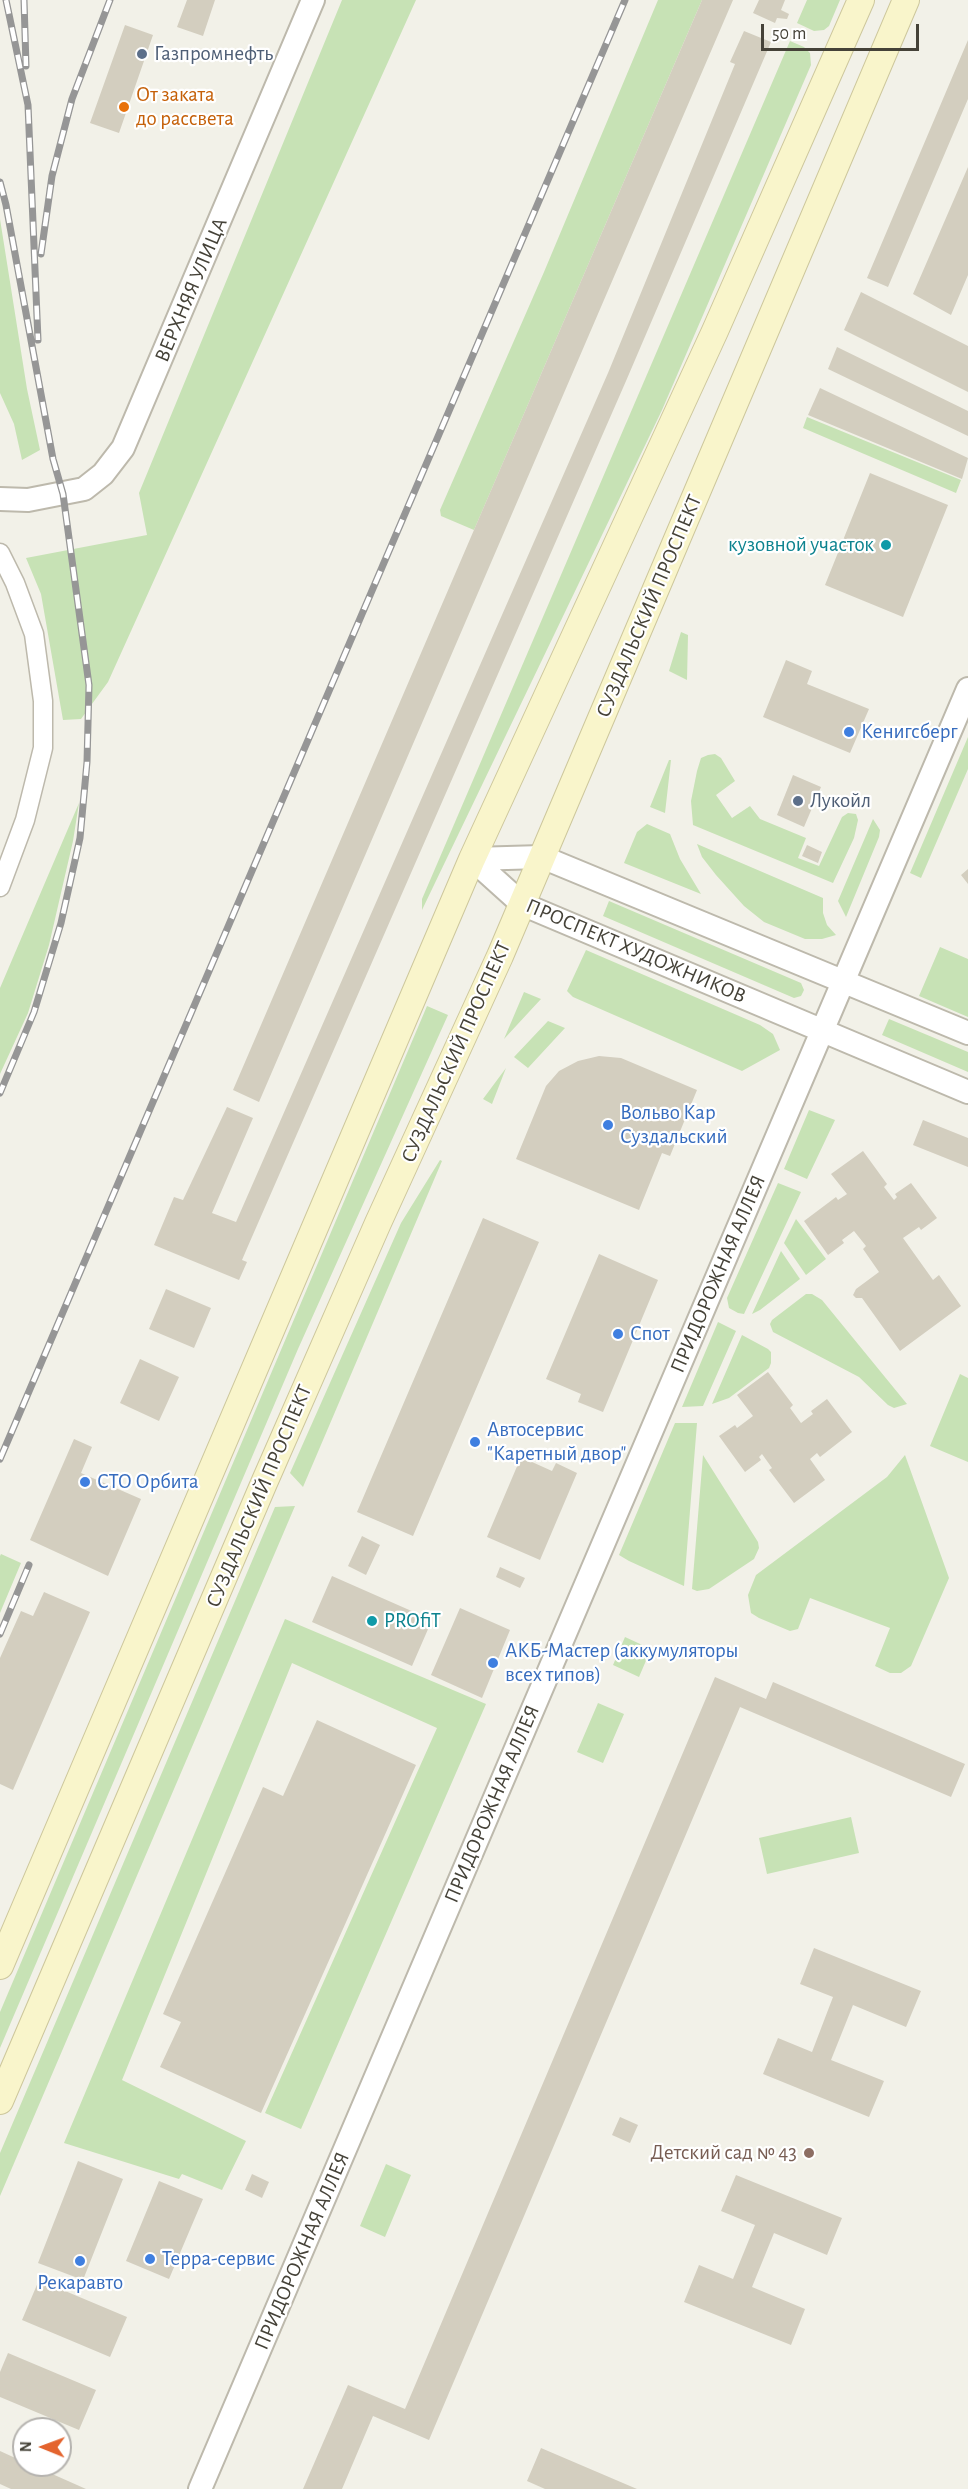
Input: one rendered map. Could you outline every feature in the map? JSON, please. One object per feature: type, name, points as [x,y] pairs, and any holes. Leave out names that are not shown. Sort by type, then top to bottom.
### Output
[{"type":"main road","points":[[0,1966],[472,859],[711,340],[861,0]]},
{"type":"main road","name":"СУЗДАЛЬСКИЙ ПРОСПЕКТ","points":[[0,2101],[268,1472],[522,904],[906,0]]},
{"type":"street","name":"ВЕРХНЯЯ УЛИЦА","points":[[0,499],[40,498],[84,489],[103,474],[123,448],[313,0]]},
{"type":"street","points":[[0,553],[15,583],[34,634],[43,701],[43,748],[25,820],[0,887]]},
{"type":"street","name":"ПРИДОРОЖНАЯ АЛЛЕЯ","points":[[200,2489],[968,689]]},
{"type":"street","points":[[472,859],[542,857],[968,1033]]},
{"type":"street","name":"ПРОСПЕКТ ХУДОЖНИКОВ","points":[[472,859],[522,904],[968,1092]]},
{"type":"green space","points":[[342,0],[416,0],[108,682],[81,719],[63,720],[41,594],[26,558],[147,535],[139,493]]},
{"type":"green space","points":[[658,0],[702,0],[474,530],[441,516],[440,510],[544,272]]},
{"type":"green space","points":[[807,0],[840,0],[829,26],[824,30],[814,31],[797,23]]},
{"type":"green space","points":[[790,41],[804,47],[810,53],[811,65],[662,410],[422,910],[422,899]]},
{"type":"green space","points":[[0,219],[27,389],[40,450],[22,460],[14,424],[0,393]]},
{"type":"green space","points":[[807,417],[961,480],[956,493],[803,428]]},
{"type":"green space","points":[[681,632],[688,635],[687,680],[669,671]]},
{"type":"green space","points":[[968,737],[968,769],[921,878],[910,873]]},
{"type":"green space","points":[[715,754],[721,758],[735,781],[716,795],[732,818],[750,806],[760,819],[806,838],[798,858],[819,866],[842,817],[848,813],[856,814],[858,820],[854,838],[833,883],[693,825],[691,801],[701,758]]},
{"type":"green space","points":[[669,760],[671,760],[665,813],[650,807]]},
{"type":"green space","points":[[79,803],[73,841],[49,945],[28,1013],[0,1074],[0,988]]},
{"type":"green space","points":[[873,819],[880,830],[879,837],[846,917],[838,901]]},
{"type":"green space","points":[[647,824],[670,834],[680,859],[701,894],[624,863],[637,832]]},
{"type":"green space","points":[[697,844],[823,898],[823,913],[827,925],[836,935],[822,939],[805,939],[764,922],[744,906],[716,875],[702,857]]},
{"type":"green space","points":[[609,901],[801,983],[804,990],[801,996],[794,998],[603,916]]},
{"type":"green space","points":[[940,947],[968,959],[968,1017],[919,996]]},
{"type":"green space","points":[[586,950],[760,1025],[773,1034],[780,1050],[742,1071],[573,997],[567,991]]},
{"type":"green space","points":[[524,992],[541,999],[504,1039]]},
{"type":"green space","points":[[427,1006],[448,1015],[298,1349],[0,2048],[0,2012]]},
{"type":"green space","points":[[889,1019],[968,1052],[968,1072],[882,1035]]},
{"type":"green space","points":[[548,1021],[565,1028],[528,1068],[514,1057]]},
{"type":"green space","points":[[506,1068],[492,1104],[483,1099]]},
{"type":"green space","points":[[809,1110],[835,1120],[807,1179],[784,1169]]},
{"type":"green space","points":[[440,1160],[442,1161],[303,1487],[290,1473],[401,1223]]},
{"type":"green space","points":[[778,1183],[801,1192],[744,1314],[738,1313],[729,1308],[727,1298]]},
{"type":"green space","points":[[796,1219],[826,1259],[806,1275],[784,1243]]},
{"type":"green space","points":[[781,1251],[800,1279],[752,1314]]},
{"type":"green space","points":[[806,1294],[812,1294],[822,1300],[907,1404],[894,1408],[888,1405],[859,1377],[773,1332],[770,1324],[772,1320]]},
{"type":"green space","points":[[718,1322],[736,1331],[703,1406],[682,1407]]},
{"type":"green space","points":[[742,1335],[771,1352],[769,1368],[729,1398],[712,1404]]},
{"type":"green space","points":[[960,1374],[968,1378],[968,1462],[930,1446]]},
{"type":"green space","points":[[675,1423],[697,1423],[684,1586],[619,1555]]},
{"type":"green space","points":[[703,1455],[758,1542],[759,1548],[754,1559],[709,1589],[697,1591],[692,1589]]},
{"type":"green space","points":[[905,1455],[949,1578],[911,1666],[901,1673],[890,1673],[875,1666],[890,1628],[810,1598],[798,1629],[790,1631],[751,1613],[748,1595],[756,1575],[887,1477]]},
{"type":"green space","points":[[295,1506],[0,2196],[0,2153],[275,1507]]},
{"type":"green space","points":[[1,1554],[21,1563],[0,1613],[0,1556]]},
{"type":"green space","points":[[285,1619],[486,1704],[301,2129],[265,2113],[437,1728],[292,1663],[122,2080],[246,2141],[222,2190],[182,2174],[179,2179],[64,2143]]},
{"type":"green space","points":[[625,1637],[651,1649],[639,1677],[613,1665]]},
{"type":"green space","points":[[598,1703],[624,1714],[603,1763],[577,1752]]},
{"type":"green space","points":[[851,1817],[859,1853],[767,1874],[759,1838]]},
{"type":"green space","points":[[386,2164],[411,2175],[385,2237],[360,2226]]},
{"type":"building","points":[[187,0],[215,0],[203,36],[177,27]]},
{"type":"building","points":[[702,0],[733,0],[259,1102],[233,1090]]},
{"type":"building","points":[[759,0],[785,0],[781,10],[789,14],[787,19],[777,18],[775,23],[753,13]]},
{"type":"building","points":[[125,25],[153,35],[119,133],[90,123]]},
{"type":"building","points":[[744,31],[771,42],[626,381],[248,1246],[242,1260],[247,1262],[239,1280],[154,1245],[174,1197],[183,1200],[227,1107],[253,1118],[212,1213],[236,1222],[608,373],[735,64],[730,62]]},
{"type":"building","points":[[968,40],[968,99],[888,287],[867,278]]},
{"type":"building","points":[[968,167],[968,275],[951,315],[913,294]]},
{"type":"building","points":[[861,292],[968,346],[968,392],[844,330]]},
{"type":"building","points":[[837,347],[968,411],[968,436],[828,369]]},
{"type":"building","points":[[820,388],[968,458],[962,479],[808,415]]},
{"type":"building","name":"кузовной участок","points":[[870,473],[948,505],[903,617],[825,585]]},
{"type":"building","points":[[786,660],[812,671],[807,684],[869,709],[850,753],[763,717]]},
{"type":"building","name":"Лукойл","points":[[793,775],[821,787],[804,827],[777,815]]},
{"type":"building","points":[[807,845],[822,852],[818,863],[802,856]]},
{"type":"building","points":[[968,869],[968,884],[961,875]]},
{"type":"building","points":[[599,1056],[621,1058],[697,1090],[670,1156],[662,1153],[639,1210],[516,1159],[546,1086],[559,1071],[578,1061]]},
{"type":"building","points":[[923,1120],[968,1138],[968,1167],[913,1145]]},
{"type":"building","points":[[863,1151],[887,1184],[884,1187],[894,1200],[897,1197],[895,1194],[911,1183],[937,1218],[921,1230],[919,1227],[903,1238],[933,1280],[939,1275],[961,1306],[900,1351],[862,1298],[856,1298],[853,1295],[856,1289],[879,1272],[863,1249],[866,1246],[854,1231],[842,1240],[844,1243],[828,1255],[804,1221],[836,1197],[838,1200],[847,1194],[831,1174]]},
{"type":"building","points":[[483,1218],[539,1242],[413,1536],[357,1512]]},
{"type":"building","points":[[599,1254],[658,1280],[603,1412],[578,1402],[581,1394],[546,1379]]},
{"type":"building","points":[[166,1289],[211,1308],[194,1348],[149,1329]]},
{"type":"building","points":[[140,1359],[179,1377],[159,1421],[120,1403]]},
{"type":"building","points":[[768,1372],[793,1405],[790,1408],[801,1423],[813,1414],[811,1411],[827,1399],[852,1432],[820,1457],[817,1453],[810,1459],[825,1480],[794,1503],[769,1470],[772,1468],[762,1454],[759,1457],[761,1460],[745,1472],[719,1436],[735,1425],[737,1428],[753,1416],[737,1395]]},
{"type":"building","points":[[74,1439],[92,1447],[81,1473],[141,1499],[108,1576],[30,1540]]},
{"type":"building","points":[[521,1457],[552,1471],[556,1463],[577,1473],[540,1560],[487,1537]]},
{"type":"building","points":[[362,1536],[380,1545],[366,1575],[348,1566]]},
{"type":"building","points":[[500,1567],[525,1578],[520,1588],[496,1577]]},
{"type":"building","name":"PROfiT","points":[[332,1576],[432,1620],[412,1666],[312,1622]]},
{"type":"building","points":[[44,1592],[90,1612],[13,1790],[0,1784],[0,1658],[21,1611],[33,1616]]},
{"type":"building","points":[[460,1608],[510,1630],[482,1698],[431,1675]]},
{"type":"building","points":[[715,1677],[766,1699],[773,1682],[965,1764],[951,1797],[740,1707],[429,2440],[373,2416],[342,2489],[303,2489],[348,2385],[405,2409]]},
{"type":"building","points":[[317,1720],[416,1765],[261,2113],[160,2067],[181,2022],[163,2014],[263,1787],[283,1796]]},
{"type":"building","points":[[814,1948],[921,1991],[906,2027],[853,2005],[831,2060],[884,2081],[869,2117],[763,2074],[778,2038],[812,2052],[833,1997],[800,1984]]},
{"type":"building","points":[[620,2117],[638,2125],[630,2143],[612,2135]]},
{"type":"building","points":[[78,2161],[123,2179],[83,2280],[38,2263]]},
{"type":"building","points":[[252,2174],[269,2182],[262,2198],[245,2190]]},
{"type":"building","points":[[736,2175],[842,2218],[827,2255],[774,2233],[752,2287],[805,2309],[791,2345],[684,2302],[699,2265],[733,2279],[755,2225],[721,2211]]},
{"type":"building","points":[[159,2181],[203,2199],[169,2279],[126,2261]]},
{"type":"building","points":[[39,2280],[127,2317],[110,2357],[22,2320]]},
{"type":"building","points":[[8,2353],[96,2390],[79,2430],[72,2427],[72,2417],[48,2417],[0,2397],[0,2372]]},
{"type":"building","points":[[541,2448],[637,2489],[545,2489],[527,2481]]},
{"type":"building","points":[[0,2451],[12,2456],[12,2477],[59,2477],[86,2489],[11,2489],[0,2484]]},
{"type":"railway","points":[[6,0],[28,105],[38,340]]},
{"type":"railway","points":[[24,0],[26,66]]},
{"type":"railway","points":[[41,254],[52,176],[72,99],[110,0]]},
{"type":"railway","points":[[0,1459],[625,0]]},
{"type":"railway","points":[[0,182],[53,459],[63,494],[89,685],[87,762],[80,838],[61,923],[34,1012],[0,1093]]},
{"type":"railway","points":[[0,1634],[29,1565]]},
{"type":"place","name":"Газпромнефть","points":[[142,54]]},
{"type":"place","name":"От заката до рассвета","points":[[124,107]]},
{"type":"place","name":"кузовной участок","points":[[886,545]]},
{"type":"place","name":"Кенигсберг","points":[[849,732]]},
{"type":"place","name":"Лукойл","points":[[798,801]]},
{"type":"place","name":"Вольво Кар Суздальский","points":[[608,1125]]},
{"type":"place","name":"Спот","points":[[618,1334]]},
{"type":"place","name":"Автосервис \"Каретный двор\"","points":[[475,1442]]},
{"type":"place","name":"СТО Орбита","points":[[85,1482]]},
{"type":"place","name":"PROfiT","points":[[372,1621]]},
{"type":"place","name":"АКБ-Мастер (аккумуляторы всех типов)","points":[[493,1663]]},
{"type":"place","name":"Детский сад № 43","points":[[809,2153]]},
{"type":"place","name":"Терра-сервис","points":[[150,2259]]},
{"type":"place","name":"Рекаравто","points":[[80,2261]]}]
